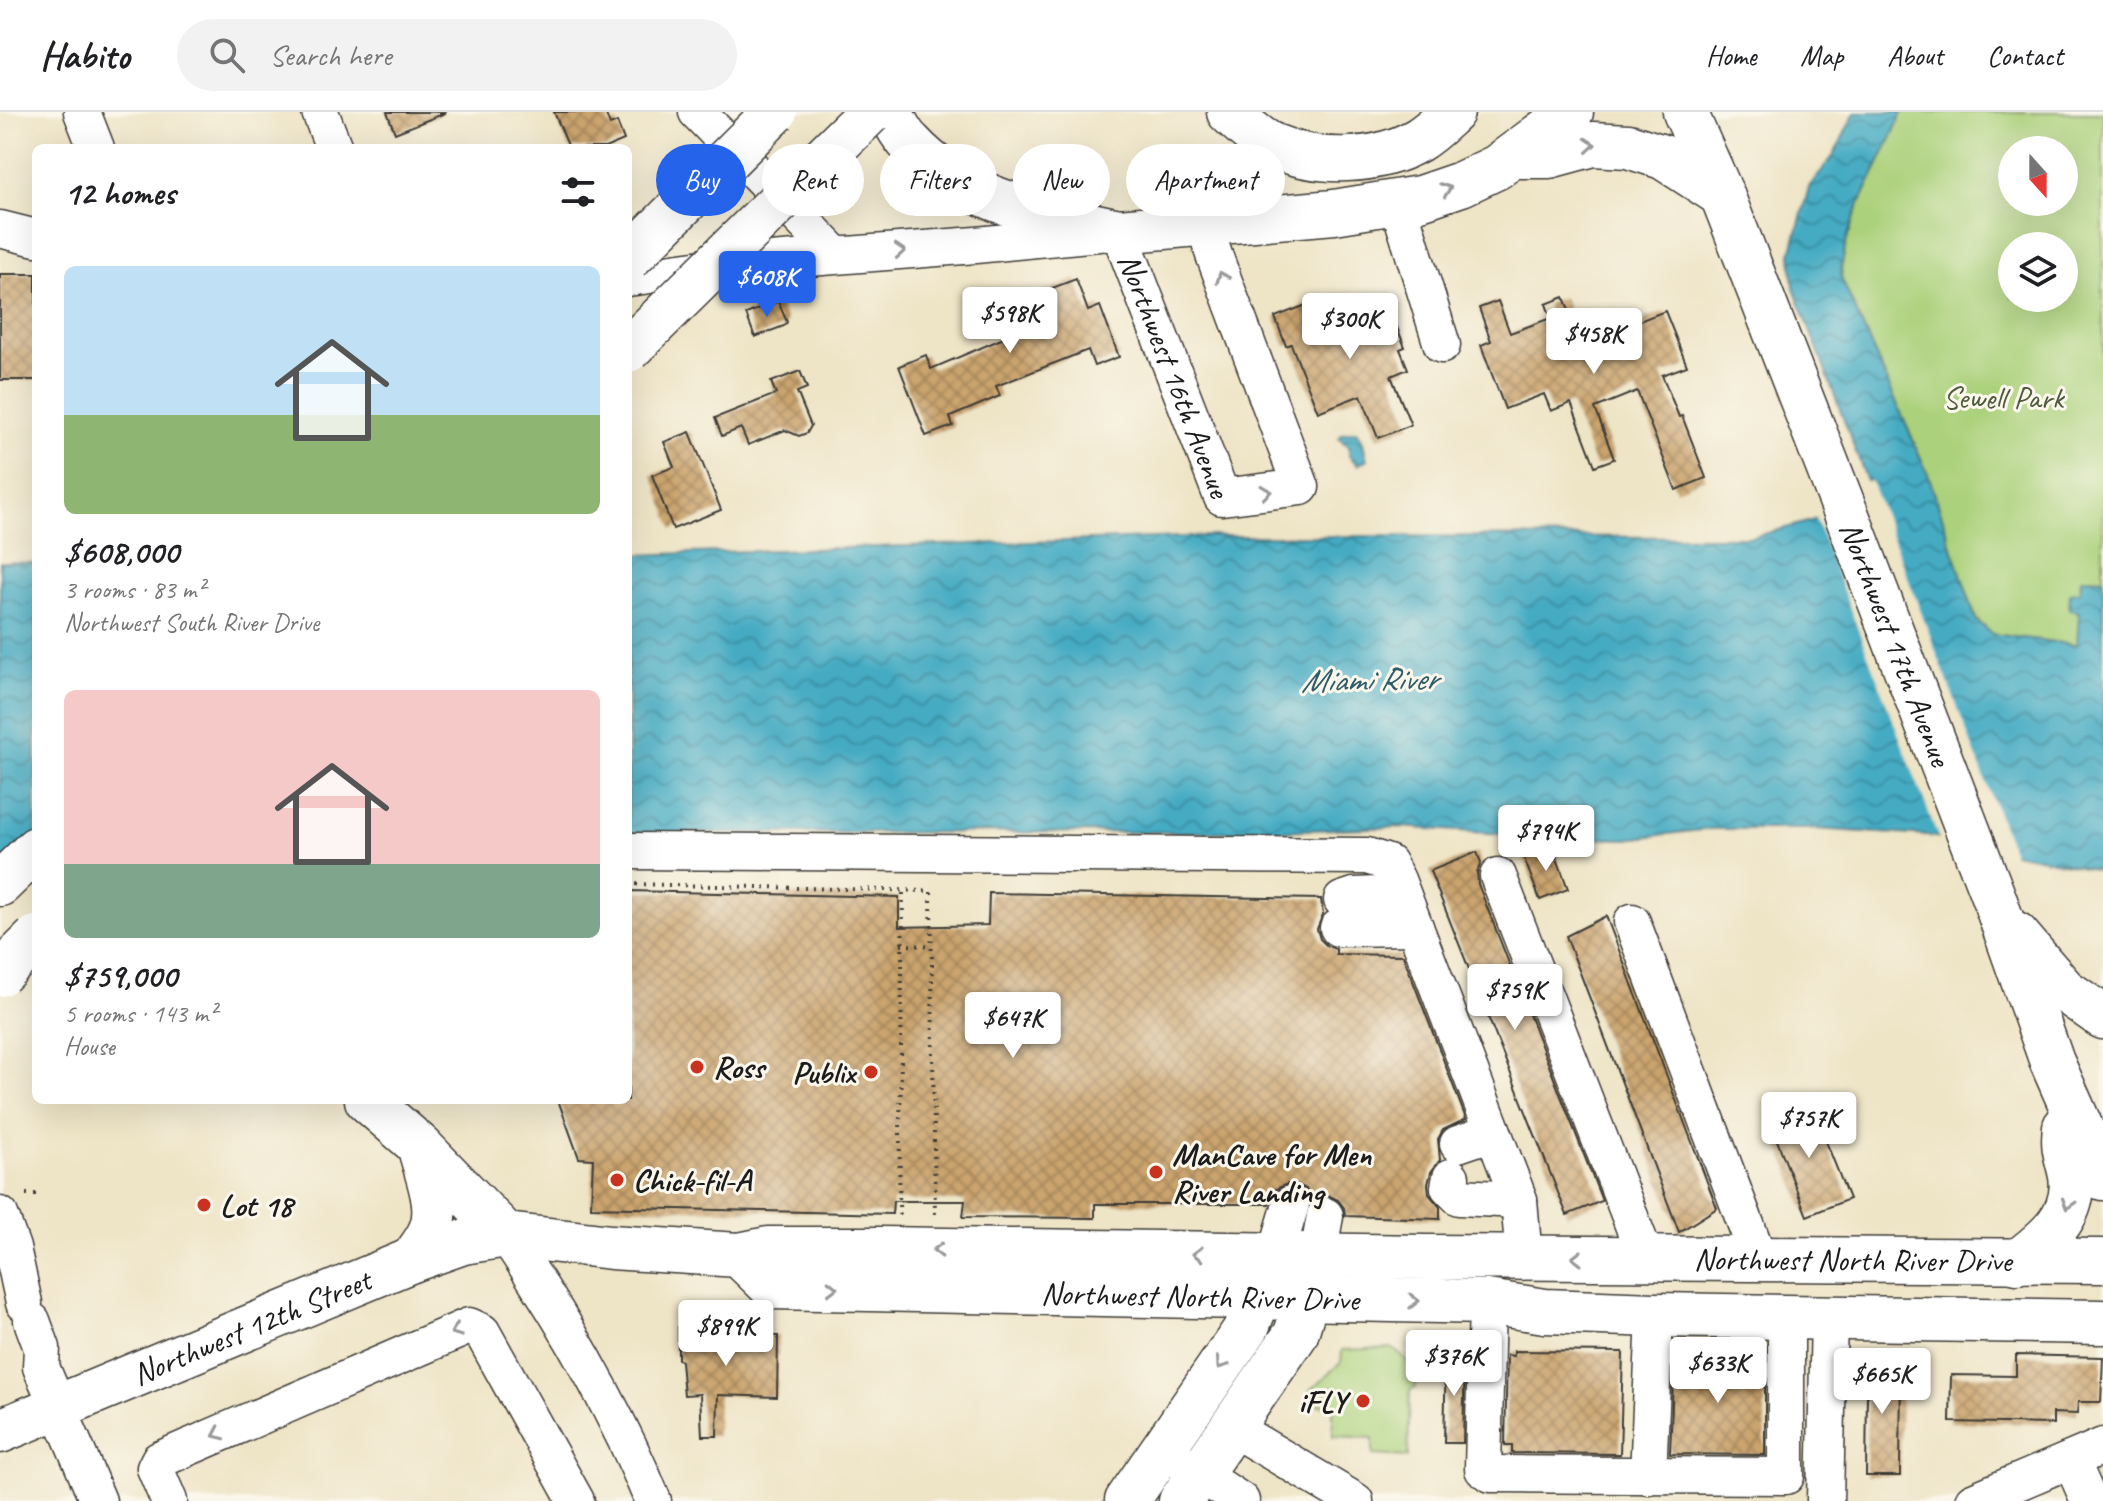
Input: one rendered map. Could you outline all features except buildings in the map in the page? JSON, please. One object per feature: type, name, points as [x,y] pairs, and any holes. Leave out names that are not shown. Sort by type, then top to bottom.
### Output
[{"type":"main road","points":[[632,255],[775,112]]},
{"type":"main road","points":[[632,346],[870,112]]},
{"type":"main road","points":[[889,112],[908,142],[945,174],[972,190],[1022,210],[1119,231],[1334,212],[1398,203],[1461,184],[1514,156],[1571,112]]},
{"type":"main road","points":[[1229,112],[1272,145],[1335,160],[1395,151],[1420,139],[1452,112]]},
{"type":"main road","name":"Northwest 17th Avenue","points":[[1685,112],[1722,195],[1841,500],[1995,901],[2048,1051],[2103,1178]]},
{"type":"main road","points":[[1514,156],[1549,156],[1593,144],[1628,146],[1663,157],[1722,195]]},
{"type":"main road","points":[[0,884],[32,853]]},
{"type":"main road","points":[[1995,901],[2022,943],[2064,990],[2103,1017]]},
{"type":"main road","points":[[0,940],[32,947]]},
{"type":"main road","points":[[0,974],[32,942]]},
{"type":"main road","points":[[2068,1101],[2103,1138]]},
{"type":"main road","points":[[2017,1262],[2052,1232],[2070,1205],[2072,1182],[2062,1149],[2068,1101]]},
{"type":"main road","points":[[372,1104],[420,1146],[506,1235]]},
{"type":"main road","points":[[412,1260],[435,1220],[420,1146]]},
{"type":"main road","points":[[1127,1501],[1247,1327],[1259,1296],[1302,1232]]},
{"type":"main road","points":[[1191,1487],[1296,1334],[1308,1300],[1302,1232]]},
{"type":"main road","name":"Northwest North River Drive","points":[[506,1235],[611,1247],[739,1255],[768,1249],[1302,1232],[1524,1258],[2103,1261]]},
{"type":"main road","name":"Northwest 12th Street","points":[[0,1431],[48,1387],[463,1242],[506,1235]]},
{"type":"main road","name":"Northwest North River Drive","points":[[739,1255],[772,1287],[1487,1302],[1545,1311],[1655,1315],[2103,1322]]},
{"type":"main road","points":[[1487,1302],[1625,1291],[1780,1289],[2103,1293]]},
{"type":"street","points":[[82,112],[94,144]]},
{"type":"street","points":[[320,112],[332,144]]},
{"type":"street","points":[[697,112],[836,255]]},
{"type":"street","points":[[1398,203],[1442,345]]},
{"type":"street","name":"Northwest 16th Avenue","points":[[1119,231],[1222,497],[1301,487],[1204,223]]},
{"type":"street","points":[[0,229],[32,237]]},
{"type":"street","points":[[632,277],[732,264],[1119,231]]},
{"type":"street","points":[[632,851],[1367,856],[1388,863],[1519,1200],[1524,1258]]},
{"type":"street","points":[[1498,876],[1646,1258]]},
{"type":"street","points":[[1402,894],[1354,896],[1340,914],[1415,927]]},
{"type":"street","points":[[1632,922],[1759,1259]]},
{"type":"street","points":[[1493,1132],[1455,1160],[1449,1187],[1459,1197],[1519,1200]]},
{"type":"street","points":[[13,1204],[12,1248],[19,1309],[42,1348],[48,1387],[98,1501]]},
{"type":"street","points":[[506,1235],[546,1294],[599,1384],[652,1501]]},
{"type":"street","points":[[1487,1302],[1487,1472],[1786,1476],[1786,1315]]},
{"type":"street","points":[[1648,1476],[1655,1315]]},
{"type":"street","points":[[1825,1501],[1829,1316]]},
{"type":"street","points":[[169,1501],[155,1468],[159,1460],[469,1326],[482,1332],[576,1501]]},
{"type":"street","points":[[1232,1428],[1355,1501]]},
{"type":"street","points":[[1163,1449],[1191,1487],[1241,1501]]},
{"type":"street","points":[[1973,1501],[2026,1491],[2087,1453],[2089,1501]]},
{"type":"path","points":[[632,884],[931,891],[935,1221]]},
{"type":"path","points":[[899,1221],[903,890]]},
{"type":"path","points":[[901,945],[930,946]]},
{"type":"path","points":[[13,1204],[41,1194]]},
{"type":"green space","name":"Sewell Park","points":[[1902,112],[2103,112],[2103,579],[2082,578],[2078,645],[1992,634],[1976,619],[1928,474],[1841,278],[1849,234]]},
{"type":"green space","name":"iFLY","points":[[1391,1348],[1409,1364],[1415,1381],[1416,1388],[1410,1390],[1408,1457],[1373,1455],[1373,1438],[1333,1436],[1333,1406],[1319,1405],[1310,1391],[1341,1362],[1342,1350]]},
{"type":"water","name":"Miami River","points":[[1855,112],[1902,112],[1856,213],[1843,256],[1841,278],[1928,474],[1976,620],[1992,634],[2077,645],[2079,612],[2069,610],[2070,593],[2080,591],[2081,578],[2103,579],[2103,871],[1930,836],[1814,829],[1709,829],[1627,839],[1544,837],[1401,827],[1244,832],[632,833],[632,555],[1215,536],[1753,537],[1811,521],[1873,497],[1794,288],[1791,254],[1809,187],[1834,155]]},
{"type":"water","points":[[1356,431],[1363,442],[1367,459],[1358,465],[1349,456],[1349,446],[1339,439],[1341,434]]},
{"type":"water","points":[[0,562],[32,563],[32,869],[0,865]]},
{"type":"pier","points":[[1871,481],[2015,858],[1940,842],[1814,515],[1868,494],[1864,484]]},
{"type":"place","name":"Ross","points":[[697,1067]]},
{"type":"place","name":"Publix","points":[[871,1072]]},
{"type":"place","name":"ManCave for Men River Landing","points":[[1156,1172]]},
{"type":"place","name":"Chick-fil-A","points":[[617,1180]]},
{"type":"place","name":"Lot 18","points":[[204,1205]]},
{"type":"place","name":"iFLY","points":[[1363,1401]]}]
